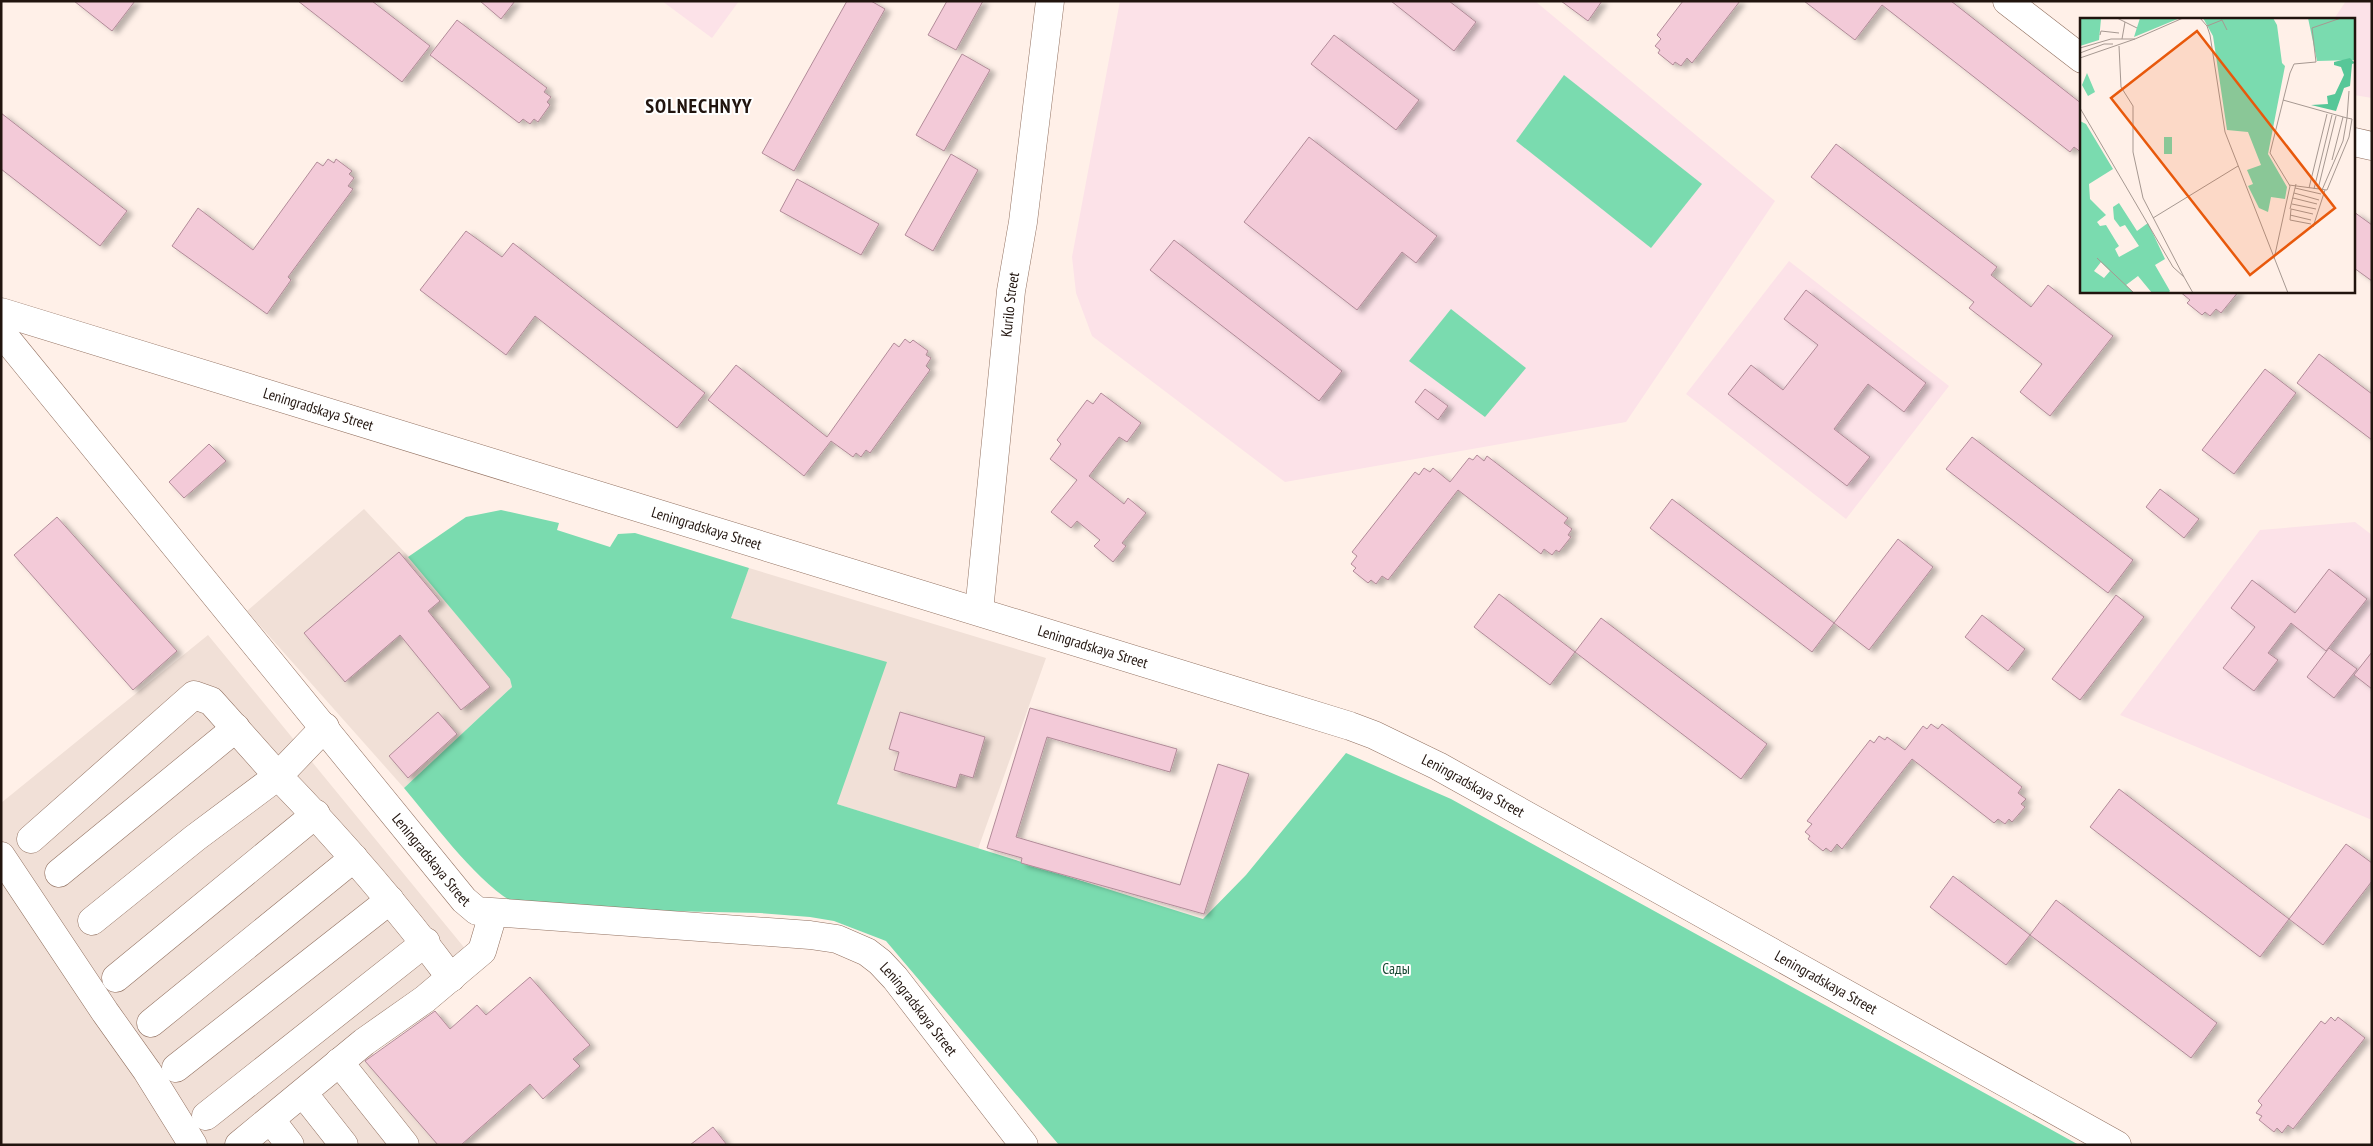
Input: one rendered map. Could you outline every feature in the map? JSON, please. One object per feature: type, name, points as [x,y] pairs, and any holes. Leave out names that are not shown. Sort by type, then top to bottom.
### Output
[{"type":"street","name":"Kurilo Street","points":[[979,611],[1011,291],[1023,222],[1050,1]]},
{"type":"street","points":[[2007,1],[2080,57]]},
{"type":"street","points":[[2356,142],[2372,146]]},
{"type":"street","name":"Leningradskaya Street","points":[[1,312],[979,611],[1374,735],[1438,766],[2117,1145]]},
{"type":"street","name":"Leningradskaya Street","points":[[1,332],[325,727],[464,900],[477,911],[493,914],[800,934],[837,939],[867,952],[895,978],[1024,1145]]},
{"type":"street","points":[[31,839],[194,695],[210,701],[278,776],[316,814],[426,942],[451,978]]},
{"type":"street","points":[[92,922],[195,838],[278,776],[325,727]]},
{"type":"street","points":[[59,873],[236,728]]},
{"type":"street","points":[[116,978],[316,814]]},
{"type":"street","points":[[1,856],[105,1012],[147,1071],[193,1145]]},
{"type":"street","points":[[151,1023],[354,858]]},
{"type":"street","points":[[176,1068],[390,900]]},
{"type":"street","points":[[239,1145],[340,1062],[451,978],[482,951],[493,914]]},
{"type":"street","points":[[206,1116],[426,942]]},
{"type":"street","points":[[340,1062],[405,1145]]},
{"type":"street","points":[[303,1093],[344,1145]]},
{"type":"street","points":[[271,1120],[290,1145]]},
{"type":"shaded area","points":[[662,1],[739,1],[712,38]]},
{"type":"shaded area","points":[[1120,1],[1535,1],[1775,201],[1626,422],[1285,482],[1092,336],[1076,293],[1072,257]]},
{"type":"shaded area","points":[[2346,1],[2372,1],[2372,98],[2356,95],[2356,18],[2335,18]]},
{"type":"shaded area","points":[[1789,261],[1949,386],[1846,519],[1686,394]]},
{"type":"shaded area","points":[[364,509],[409,557],[510,679],[512,687],[404,788],[247,611]]},
{"type":"shaded area","points":[[2355,522],[2372,535],[2372,820],[2120,715],[2260,530]]},
{"type":"shaded area","points":[[749,568],[1046,658],[978,849],[837,804],[730,618]]},
{"type":"shaded area","points":[[208,635],[467,951],[355,1031],[448,1145],[1,1145],[1,803]]},
{"type":"green space","points":[[1564,75],[1702,184],[1651,248],[1516,141]]},
{"type":"green space","points":[[1451,309],[1526,368],[1485,417],[1409,361]]},
{"type":"green space","name":"Сады","points":[[501,510],[559,523],[557,530],[610,547],[618,534],[635,533],[749,568],[731,618],[887,662],[837,804],[1203,919],[1246,875],[1346,753],[1451,799],[2079,1145],[1059,1145],[886,941],[834,921],[810,917],[760,913],[525,908],[493,888],[460,856],[404,788],[512,687],[510,679],[408,557],[466,517]]},
{"type":"building","points":[[74,1],[135,1],[112,31]]},
{"type":"building","points":[[298,1],[372,1],[430,46],[402,82]]},
{"type":"building","points":[[480,1],[515,1],[501,19]]},
{"type":"building","points":[[847,1],[871,1],[885,9],[794,171],[762,153]]},
{"type":"building","points":[[947,1],[983,1],[956,50],[928,35]]},
{"type":"building","points":[[1391,1],[1449,1],[1476,22],[1454,51]]},
{"type":"building","points":[[1561,1],[1602,1],[1588,21]]},
{"type":"building","points":[[1683,1],[1740,1],[1692,63],[1687,58],[1681,66],[1675,62],[1673,65],[1658,53],[1660,50],[1655,46],[1661,39],[1657,35]]},
{"type":"building","points":[[1804,1],[1951,1],[2080,102],[2080,152],[2074,147],[2070,152],[1882,5],[1855,40]]},
{"type":"building","points":[[457,20],[547,88],[544,92],[551,97],[547,102],[550,105],[538,122],[534,119],[530,124],[523,119],[519,123],[430,55]]},
{"type":"building","points":[[1334,35],[1419,100],[1396,130],[1311,64]]},
{"type":"building","points":[[962,54],[990,70],[944,151],[916,135]]},
{"type":"building","points":[[1,113],[127,211],[100,246],[1,169]]},
{"type":"building","points":[[1309,137],[1437,236],[1416,263],[1402,252],[1357,310],[1244,222]]},
{"type":"building","points":[[1836,144],[1997,267],[1991,275],[2031,307],[2048,285],[2113,336],[2050,416],[2020,392],[2042,364],[1969,308],[1974,302],[1811,177]]},
{"type":"building","points":[[951,154],[978,170],[933,251],[905,235]]},
{"type":"building","points":[[328,159],[334,163],[336,159],[352,171],[349,174],[354,178],[348,186],[353,189],[288,277],[291,280],[267,314],[172,246],[198,208],[253,250],[317,162],[323,166]]},
{"type":"building","points":[[797,179],[879,224],[861,255],[780,211]]},
{"type":"building","points":[[2356,213],[2372,225],[2372,281],[2356,269]]},
{"type":"building","points":[[466,231],[502,257],[513,243],[705,393],[677,428],[535,316],[506,355],[420,290]]},
{"type":"building","points":[[1174,240],[1342,371],[1319,401],[1150,270]]},
{"type":"building","points":[[1806,290],[1926,383],[1904,412],[1868,384],[1834,429],[1870,457],[1847,486],[1728,394],[1751,365],[1783,390],[1818,345],[1784,319]]},
{"type":"building","points":[[2180,292],[2238,292],[2221,313],[2216,309],[2210,316],[2205,312],[2202,315],[2187,303],[2190,300]]},
{"type":"building","points":[[905,339],[910,343],[913,340],[928,351],[926,355],[931,358],[926,366],[930,370],[870,453],[866,450],[861,457],[856,453],[853,457],[831,441],[804,476],[708,400],[736,365],[827,437],[894,343],[899,347]]},
{"type":"building","points":[[2319,354],[2372,394],[2372,440],[2297,383]]},
{"type":"building","points":[[2265,369],[2296,393],[2234,474],[2202,450]]},
{"type":"building","points":[[1425,389],[1448,406],[1438,420],[1415,402]]},
{"type":"building","points":[[1101,393],[1141,423],[1127,442],[1119,437],[1089,476],[1124,504],[1128,498],[1146,513],[1122,543],[1126,546],[1113,562],[1094,546],[1100,540],[1077,521],[1071,528],[1051,512],[1077,480],[1050,459],[1061,444],[1057,440],[1087,400],[1093,404]]},
{"type":"building","points":[[1972,437],[2133,560],[2108,593],[1946,469]]},
{"type":"building","points":[[209,444],[226,461],[184,498],[169,482]]},
{"type":"building","points":[[1477,455],[1484,461],[1487,456],[1568,518],[1564,523],[1572,529],[1568,535],[1571,537],[1559,552],[1556,550],[1552,555],[1544,549],[1541,554],[1458,490],[1388,580],[1382,576],[1376,584],[1371,580],[1368,583],[1353,571],[1356,568],[1351,564],[1357,556],[1352,552],[1415,472],[1419,475],[1424,468],[1430,472],[1433,468],[1450,482],[1469,458],[1473,460]]},
{"type":"building","points":[[2160,489],[2199,519],[2184,538],[2146,507]]},
{"type":"building","points":[[1672,499],[1834,623],[1812,652],[1650,528]]},
{"type":"building","points":[[57,517],[177,651],[133,690],[14,555]]},
{"type":"building","points":[[1898,539],[1933,567],[1869,650],[1834,623]]},
{"type":"building","points":[[399,552],[440,601],[428,611],[490,687],[461,710],[400,635],[345,682],[304,633]]},
{"type":"building","points":[[2329,569],[2367,599],[2326,651],[2291,623],[2268,653],[2278,660],[2254,691],[2223,668],[2255,627],[2231,608],[2252,580],[2295,613]]},
{"type":"building","points":[[1499,594],[1575,652],[1550,685],[1474,627]]},
{"type":"building","points":[[2116,595],[2144,617],[2080,700],[2052,679]]},
{"type":"building","points":[[1982,615],[2025,649],[2008,671],[1965,637]]},
{"type":"building","points":[[1601,618],[1767,744],[1741,779],[1575,652]]},
{"type":"building","points":[[2329,648],[2357,669],[2334,698],[2307,677]]},
{"type":"building","points":[[2372,652],[2372,689],[2354,675]]},
{"type":"building","points":[[1030,708],[1177,749],[1170,772],[1047,737],[1016,837],[1180,885],[1218,764],[1249,774],[1204,914],[1021,863],[1022,858],[987,848]]},
{"type":"building","points":[[438,712],[457,734],[408,778],[389,756]]},
{"type":"building","points":[[900,712],[985,737],[973,778],[960,774],[956,788],[894,770],[899,752],[889,749]]},
{"type":"building","points":[[1931,724],[1938,729],[1942,724],[2022,787],[2018,793],[2026,799],[2021,804],[2025,807],[2012,822],[2009,819],[2005,824],[1998,819],[1994,823],[1912,759],[1842,849],[1837,844],[1831,852],[1826,848],[1823,851],[1808,839],[1810,836],[1805,832],[1812,824],[1807,821],[1870,740],[1874,743],[1879,736],[1885,740],[1887,737],[1905,750],[1923,726],[1927,729]]},
{"type":"building","points":[[2119,789],[2289,919],[2260,957],[2090,827]]},
{"type":"building","points":[[2346,844],[2372,863],[2372,881],[2323,945],[2289,919]]},
{"type":"building","points":[[1953,876],[2030,935],[2006,965],[1930,907]]},
{"type":"building","points":[[2056,900],[2217,1023],[2191,1058],[2030,935]]},
{"type":"building","points":[[530,977],[590,1045],[573,1059],[580,1066],[543,1099],[530,1084],[461,1145],[438,1145],[365,1061],[435,1011],[450,1029],[477,1005],[486,1015]]},
{"type":"building","points":[[2331,1017],[2335,1021],[2338,1017],[2365,1038],[2293,1129],[2288,1125],[2282,1133],[2277,1128],[2274,1132],[2259,1120],[2262,1116],[2256,1113],[2262,1105],[2258,1101],[2321,1021],[2325,1024]]},
{"type":"building","points":[[713,1127],[727,1145],[690,1145]]},
{"type":"district","name":"SOLNECHNYY","points":[[699,106]]}]
